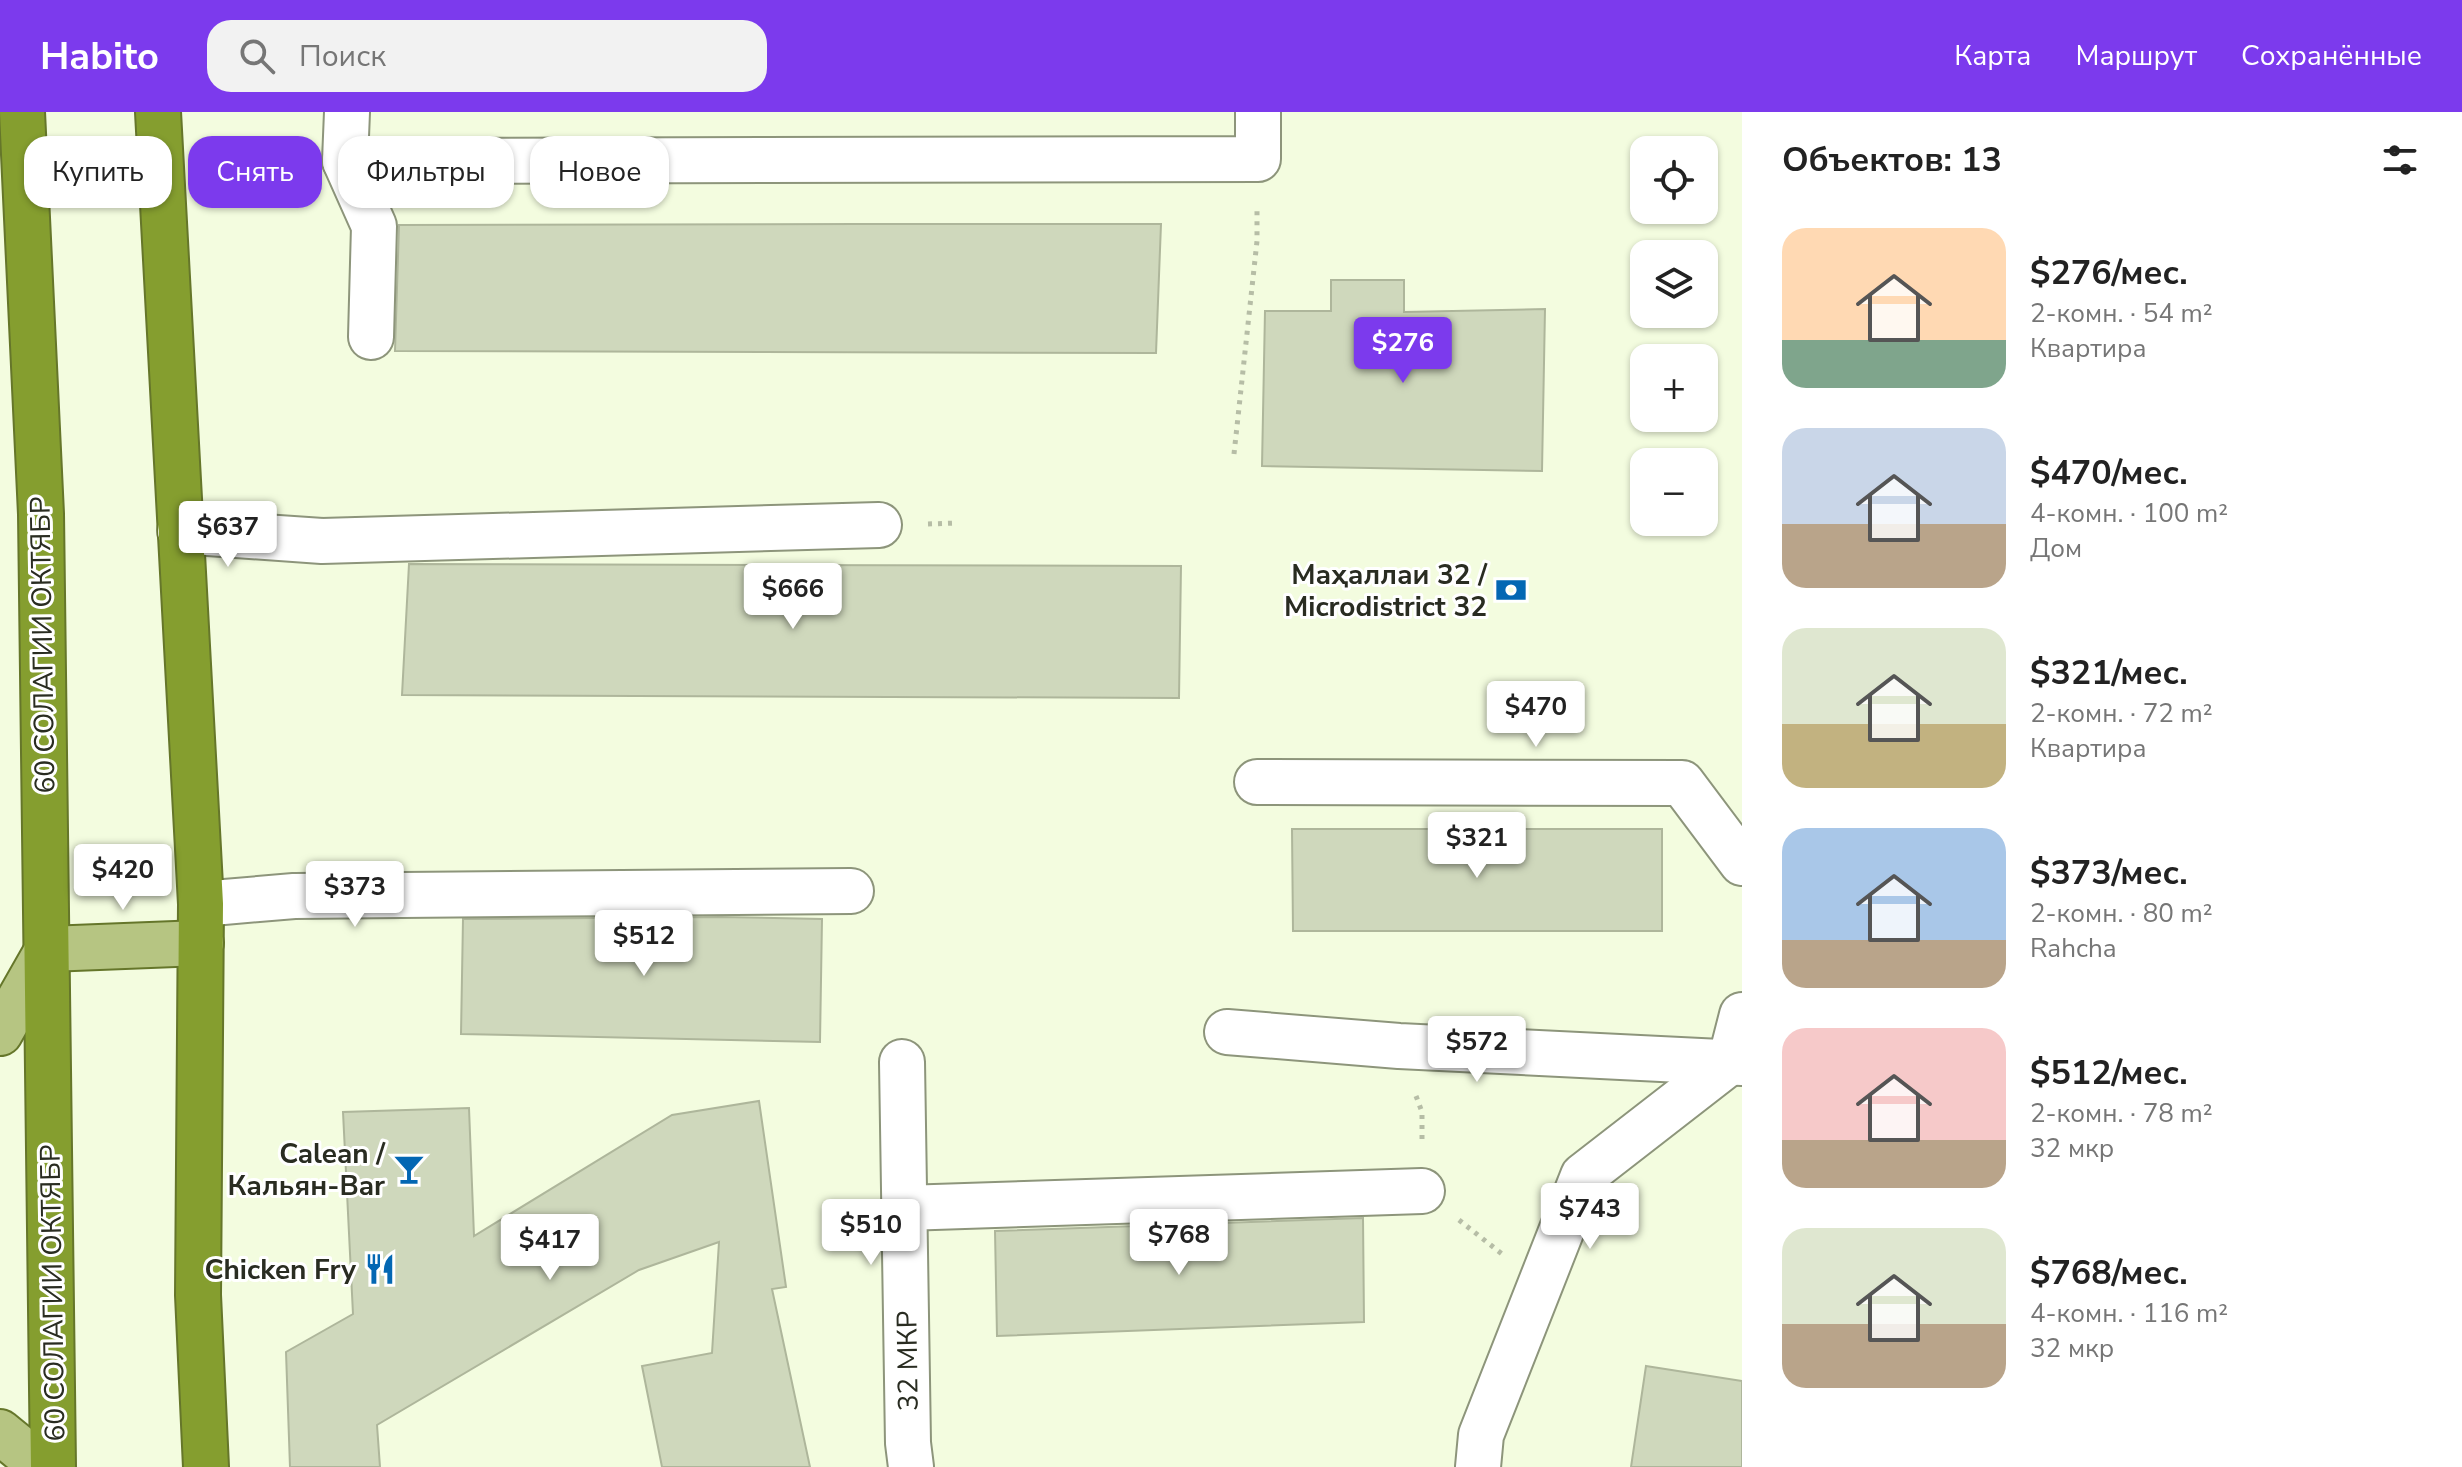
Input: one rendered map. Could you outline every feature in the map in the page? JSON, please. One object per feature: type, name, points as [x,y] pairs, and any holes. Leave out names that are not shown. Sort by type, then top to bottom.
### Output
[{"type":"highway","name":"60 СОЛАГИИ ОКТЯБР","points":[[22,112],[41,514],[53,1467]]},
{"type":"highway","points":[[158,112],[201,923],[198,1295],[206,1467]]},
{"type":"main road","points":[[0,1033],[48,949],[201,923]]},
{"type":"main road","points":[[0,1432],[43,1467]]},
{"type":"street","points":[[346,136],[347,112]]},
{"type":"street","points":[[514,161],[1258,159],[1258,112]]},
{"type":"street","points":[[366,208],[374,226],[371,337]]},
{"type":"street","points":[[180,531],[282,540],[879,525]]},
{"type":"street","points":[[1257,782],[1682,783],[1742,863]]},
{"type":"street","points":[[201,923],[277,897],[851,891]]},
{"type":"street","points":[[1478,1467],[1481,1435],[1583,1176],[1736,1062],[1742,1015]]},
{"type":"street","points":[[1227,1032],[1399,1046],[1736,1062]]},
{"type":"street","name":"32 МКР","points":[[902,1062],[908,1443],[911,1467]]},
{"type":"street","points":[[904,1208],[1422,1191]]},
{"type":"path","points":[[1234,454],[1257,241],[1258,159]]},
{"type":"path","points":[[1422,1191],[1541,1283]]},
{"type":"building","points":[[1161,224],[1156,353],[395,351],[399,225]]},
{"type":"building","points":[[1331,280],[1404,280],[1404,312],[1545,309],[1542,471],[1262,466],[1265,311],[1331,311]]},
{"type":"building","points":[[409,564],[1181,566],[1179,698],[402,695]]},
{"type":"building","points":[[1292,829],[1662,829],[1662,931],[1293,931]]},
{"type":"building","points":[[463,919],[822,919],[820,1042],[461,1034]]},
{"type":"building","points":[[759,1101],[786,1287],[772,1289],[810,1467],[662,1467],[642,1366],[712,1353],[719,1242],[639,1270],[377,1425],[380,1467],[290,1467],[286,1352],[353,1314],[343,1112],[469,1108],[474,1236],[672,1115]]},
{"type":"building","points":[[1363,1218],[1364,1322],[997,1336],[995,1231]]},
{"type":"building","points":[[1646,1366],[1742,1381],[1742,1467],[1631,1467]]},
{"type":"place","name":"Маҳаллаи 32 / Microdistrict 32","points":[[1511,590]]},
{"type":"place","name":"Calean / Кальян-Bar","points":[[409,1169]]},
{"type":"place","name":"Chicken Fry","points":[[380,1269]]}]
